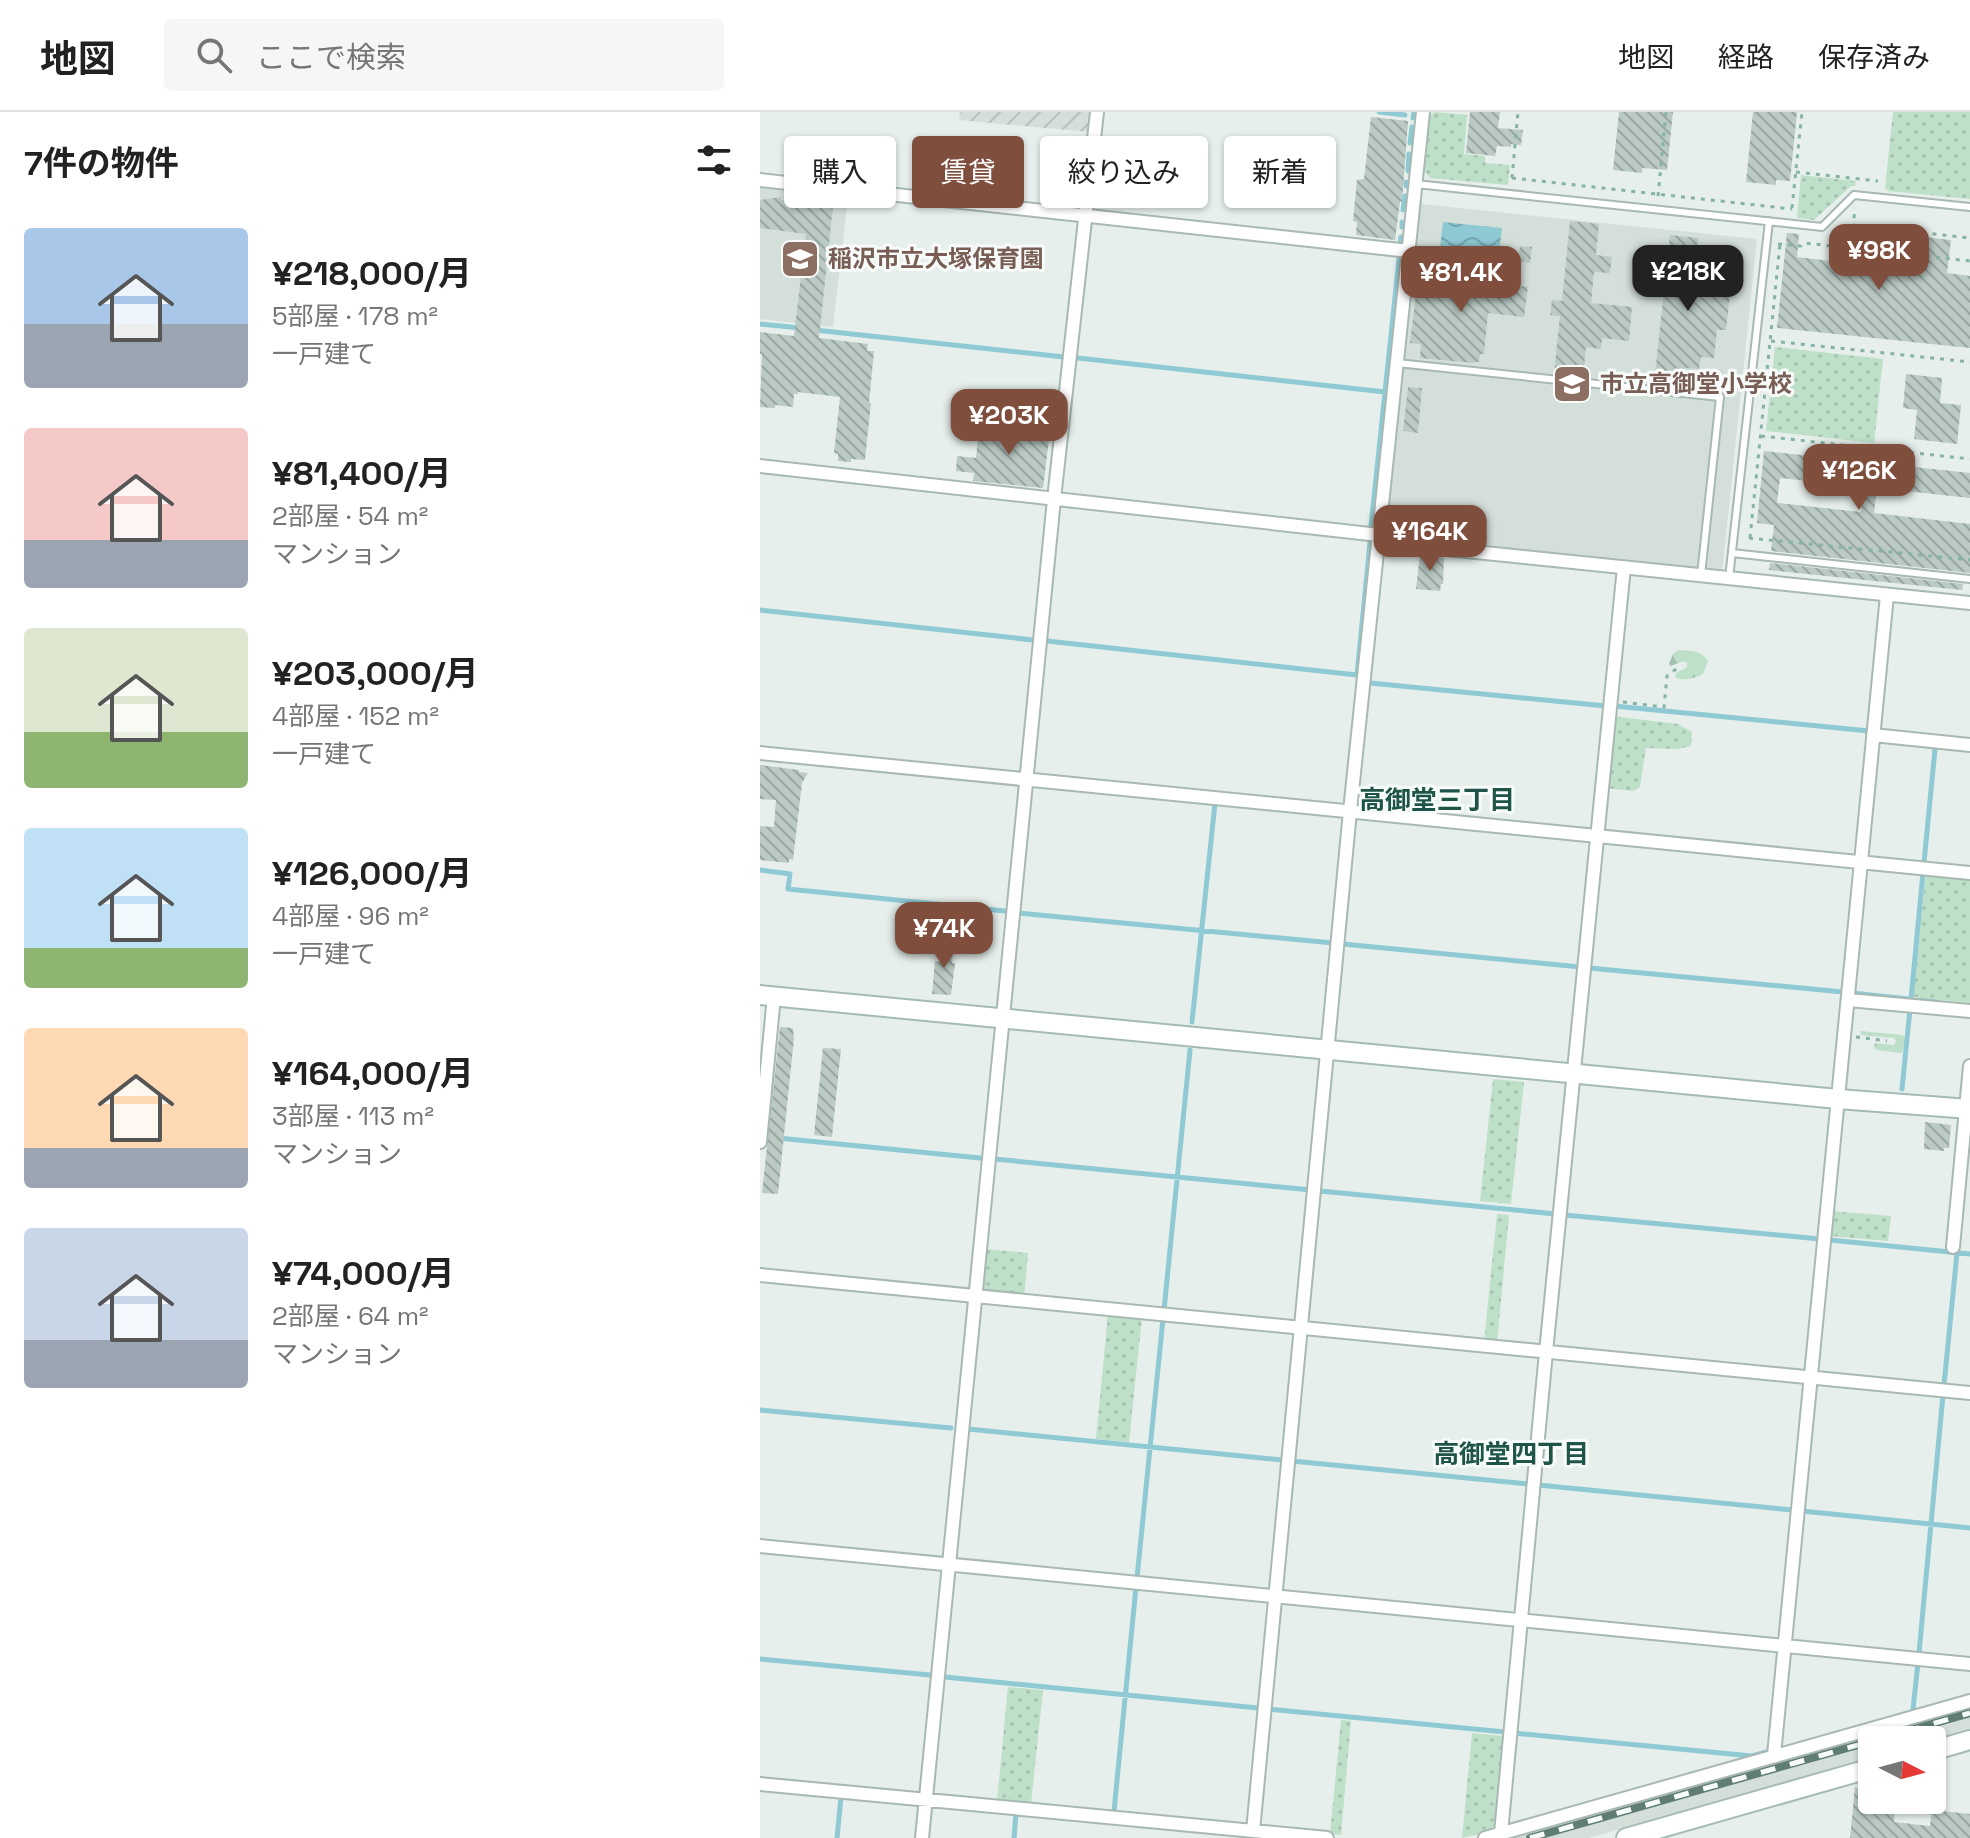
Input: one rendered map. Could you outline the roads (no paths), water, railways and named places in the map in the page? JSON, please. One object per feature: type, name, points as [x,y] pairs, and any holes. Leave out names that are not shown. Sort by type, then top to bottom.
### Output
[{"type":"street","points":[[922,1838],[1054,499],[1097,112]]},
{"type":"street","points":[[1253,1831],[1350,811],[1423,112]]},
{"type":"street","points":[[760,180],[1409,251]]},
{"type":"street","points":[[760,466],[1624,567],[1970,603]]},
{"type":"street","points":[[1501,1833],[1624,567]]},
{"type":"street","points":[[1774,1755],[1887,595]]},
{"type":"street","points":[[1873,735],[1970,745]]},
{"type":"street","points":[[760,753],[1970,873]]},
{"type":"street","points":[[760,1142],[767,995],[1968,1109]]},
{"type":"street","points":[[1848,1000],[1970,1011]]},
{"type":"street","points":[[1953,1247],[1970,1066]]},
{"type":"street","points":[[760,1275],[1970,1393]]},
{"type":"street","points":[[760,1546],[1970,1664]]},
{"type":"street","points":[[1485,1838],[1970,1701]]},
{"type":"street","points":[[1946,1747],[1970,1740]]},
{"type":"street","points":[[1626,1838],[1858,1772]]},
{"type":"street","points":[[760,1784],[1327,1838]]},
{"type":"lane","points":[[1087,112],[1097,112]]},
{"type":"lane","points":[[1416,184],[1822,227],[1854,195],[1970,207]]},
{"type":"lane","points":[[1729,578],[1769,221]]},
{"type":"lane","points":[[1397,363],[1720,397],[1701,575]]},
{"type":"lane","points":[[1732,553],[1970,579]]},
{"type":"water","points":[[1443,222],[1502,228],[1498,262],[1439,256]]},
{"type":"waterway","points":[[1379,112],[1405,115]]},
{"type":"waterway","points":[[1413,118],[1414,112]]},
{"type":"waterway","points":[[1410,143],[1412,127]]},
{"type":"waterway","points":[[1408,171],[1409,154]]},
{"type":"waterway","points":[[1403,210],[1405,196]]},
{"type":"waterway","points":[[1402,222],[1402,227]]},
{"type":"waterway","points":[[1400,243],[1401,237]]},
{"type":"waterway","points":[[1371,526],[1399,259]]},
{"type":"waterway","points":[[760,324],[801,328]]},
{"type":"waterway","points":[[815,330],[1064,357]]},
{"type":"waterway","points":[[1078,358],[1385,392]]},
{"type":"waterway","points":[[1047,641],[1357,675],[1370,543]]},
{"type":"waterway","points":[[760,610],[1033,640]]},
{"type":"waterway","points":[[1370,683],[1606,706]]},
{"type":"waterway","points":[[1614,706],[1869,731]]},
{"type":"waterway","points":[[1924,863],[1935,749]]},
{"type":"waterway","points":[[1192,1022],[1215,803]]},
{"type":"waterway","points":[[760,870],[790,874],[788,889],[1005,911]]},
{"type":"waterway","points":[[1911,999],[1923,873]]},
{"type":"waterway","points":[[1018,913],[1333,943]]},
{"type":"waterway","points":[[1343,944],[1580,967]]},
{"type":"waterway","points":[[1589,968],[1843,992]]},
{"type":"waterway","points":[[1852,993],[1937,1002]]},
{"type":"waterway","points":[[1902,1089],[1910,1009]]},
{"type":"waterway","points":[[1164,1310],[1190,1050]]},
{"type":"waterway","points":[[778,1138],[980,1158]]},
{"type":"waterway","points":[[994,1159],[1311,1190]]},
{"type":"waterway","points":[[1320,1191],[1556,1214]]},
{"type":"waterway","points":[[1565,1215],[1820,1239]]},
{"type":"waterway","points":[[1830,1240],[1970,1254]]},
{"type":"waterway","points":[[1944,1385],[1957,1253]]},
{"type":"waterway","points":[[1137,1578],[1163,1319]]},
{"type":"waterway","points":[[1919,1653],[1943,1395]]},
{"type":"waterway","points":[[760,1410],[951,1428]]},
{"type":"waterway","points":[[968,1429],[1282,1460]]},
{"type":"waterway","points":[[1292,1461],[1528,1484]]},
{"type":"waterway","points":[[1538,1485],[1792,1510]]},
{"type":"waterway","points":[[1802,1511],[1970,1528]]},
{"type":"waterway","points":[[1114,1811],[1136,1587]]},
{"type":"waterway","points":[[760,1659],[930,1675]]},
{"type":"waterway","points":[[1913,1709],[1918,1663]]},
{"type":"waterway","points":[[945,1677],[1258,1708]]},
{"type":"waterway","points":[[1268,1709],[1505,1732]]},
{"type":"waterway","points":[[1514,1733],[1752,1756],[1770,1751]]},
{"type":"waterway","points":[[837,1838],[841,1797]]},
{"type":"waterway","points":[[1014,1838],[1016,1813]]},
{"type":"railway","points":[[1925,1726],[1970,1713]]},
{"type":"railway","points":[[1530,1838],[1858,1745]]},
{"type":"place","name":"稲沢市立大塚保育園","points":[[800,259]]},
{"type":"place","name":"市立高御堂小学校","points":[[1572,384]]},
{"type":"district","name":"高御堂三丁目","points":[[1437,800]]},
{"type":"district","name":"高御堂四丁目","points":[[1511,1454]]}]
